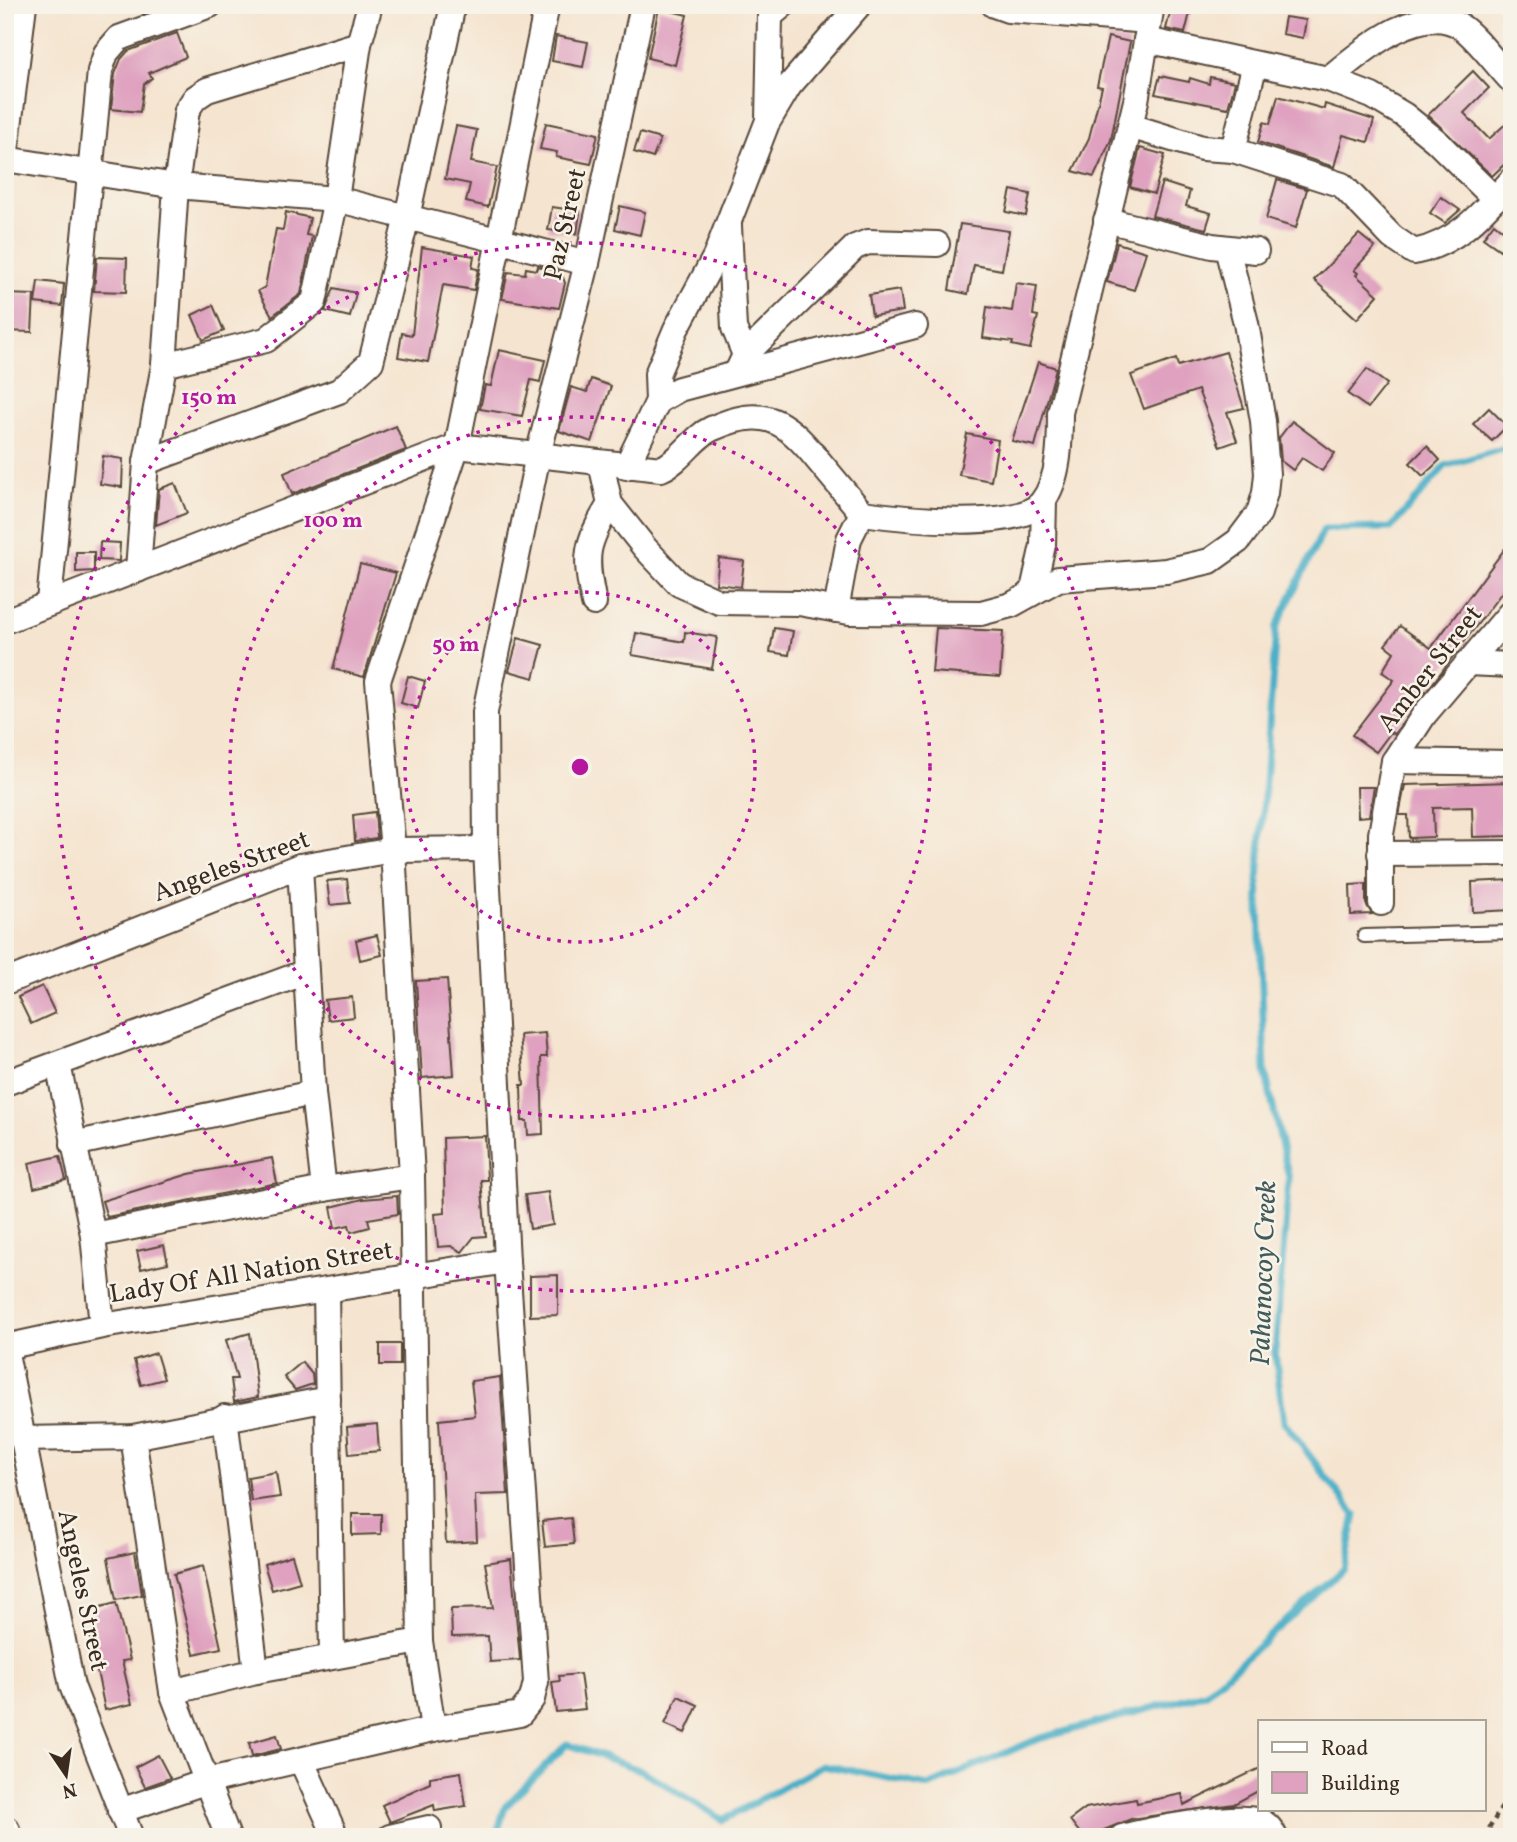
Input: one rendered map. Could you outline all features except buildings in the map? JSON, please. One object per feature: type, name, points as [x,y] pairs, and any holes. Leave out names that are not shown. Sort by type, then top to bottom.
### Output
[{"type":"street","points":[[24,5],[5,159],[176,186],[336,199],[587,262]]},
{"type":"street","points":[[49,602],[100,71],[106,52],[119,38],[210,5]]},
{"type":"street","points":[[164,365],[266,340],[314,302],[336,199],[359,44],[370,5]]},
{"type":"street","points":[[146,462],[339,391],[371,362],[407,217],[453,5]]},
{"type":"street","points":[[120,1811],[205,1782],[302,1762],[433,1729],[420,1641],[416,1274],[412,1176],[393,849],[378,681],[457,446],[547,5]]},
{"type":"street","name":"Paz Street","points":[[433,1729],[520,1714],[532,1699],[536,1682],[508,1261],[486,849],[485,712],[538,454],[587,262],[643,5]]},
{"type":"street","points":[[626,467],[658,401],[657,374],[729,223],[768,123],[789,86],[859,5]]},
{"type":"street","points":[[994,5],[1008,10],[1149,22],[1255,64],[1328,79],[1372,96],[1404,115],[1434,140],[1495,199]]},
{"type":"street","points":[[768,123],[774,9]]},
{"type":"street","points":[[1328,79],[1374,42],[1414,22],[1436,20],[1459,26],[1512,81]]},
{"type":"street","points":[[1033,590],[1043,545],[1044,501],[1060,448],[1060,413],[1130,126],[1149,22]]},
{"type":"street","points":[[138,570],[146,462],[164,365],[176,186],[187,110],[195,98],[207,90],[359,44]]},
{"type":"street","points":[[1233,150],[1255,64]]},
{"type":"street","points":[[1130,126],[1202,148],[1233,150],[1342,185],[1392,237],[1414,252],[1438,247],[1474,222],[1512,180]]},
{"type":"street","points":[[1106,220],[1227,248],[1256,251]]},
{"type":"street","points":[[729,223],[734,270],[734,328],[741,364]]},
{"type":"street","points":[[741,364],[855,247],[868,242],[937,244]]},
{"type":"street","points":[[601,463],[610,504],[645,548],[679,584],[719,602],[799,603],[836,610],[981,613],[1012,605],[1033,590],[1058,579],[1166,571],[1210,561],[1238,541],[1259,513],[1267,474],[1264,421],[1246,323],[1227,248]]},
{"type":"street","points":[[658,401],[679,389],[741,364],[915,326]]},
{"type":"street","points":[[5,621],[457,446],[661,469],[669,466],[708,430],[737,420],[766,418],[788,426],[862,513],[938,522],[1003,517],[1033,510],[1044,501]]},
{"type":"street","points":[[594,603],[586,565],[594,530],[610,504]]},
{"type":"street","points":[[836,610],[849,539],[862,513]]},
{"type":"street","name":"Amber Street","points":[[1394,761],[1424,715],[1512,611]]},
{"type":"street","points":[[1467,663],[1512,665]]},
{"type":"street","points":[[1381,903],[1380,854],[1394,761],[1512,762]]},
{"type":"street","name":"Angeles Street","points":[[5,982],[300,866],[393,849],[486,849]]},
{"type":"street","points":[[1380,854],[1512,853]]},
{"type":"street","points":[[300,866],[313,1093],[324,1189]]},
{"type":"street","points":[[5,1083],[306,972]]},
{"type":"street","points":[[58,1064],[93,1235],[102,1326]]},
{"type":"street","points":[[73,1144],[313,1093]]},
{"type":"street","points":[[93,1235],[324,1189],[412,1176]]},
{"type":"street","name":"Lady Of All Nation Street","points":[[5,1347],[102,1326],[508,1261]]},
{"type":"street","points":[[326,1291],[332,1656]]},
{"type":"street","name":"Angeles Street","points":[[5,1347],[72,1686],[131,1837]]},
{"type":"street","points":[[22,1439],[133,1437],[328,1399]]},
{"type":"street","points":[[225,1418],[256,1671]]},
{"type":"street","points":[[133,1437],[172,1692],[228,1837]]},
{"type":"street","points":[[172,1692],[256,1671],[420,1641]]},
{"type":"street","points":[[302,1762],[336,1837]]},
{"type":"street","points":[[1122,1837],[1223,1821],[1256,1819],[1270,1827],[1275,1837]]},
{"type":"street","points":[[390,1837],[429,1828]]},
{"type":"street","points":[[5,1831],[6,1837]]},
{"type":"lane","points":[[1364,936],[1512,932]]},
{"type":"path","points":[[1484,1837],[1512,1790]]},
{"type":"waterway","name":"Pahanocoy Creek","points":[[496,1837],[505,1807],[567,1744],[643,1771],[723,1820],[823,1765],[928,1786],[1038,1739],[1206,1693],[1344,1569],[1355,1515],[1284,1422],[1275,1353],[1289,1178],[1265,1071],[1258,880],[1276,628],[1324,529],[1391,528],[1445,466],[1512,446]]}]
